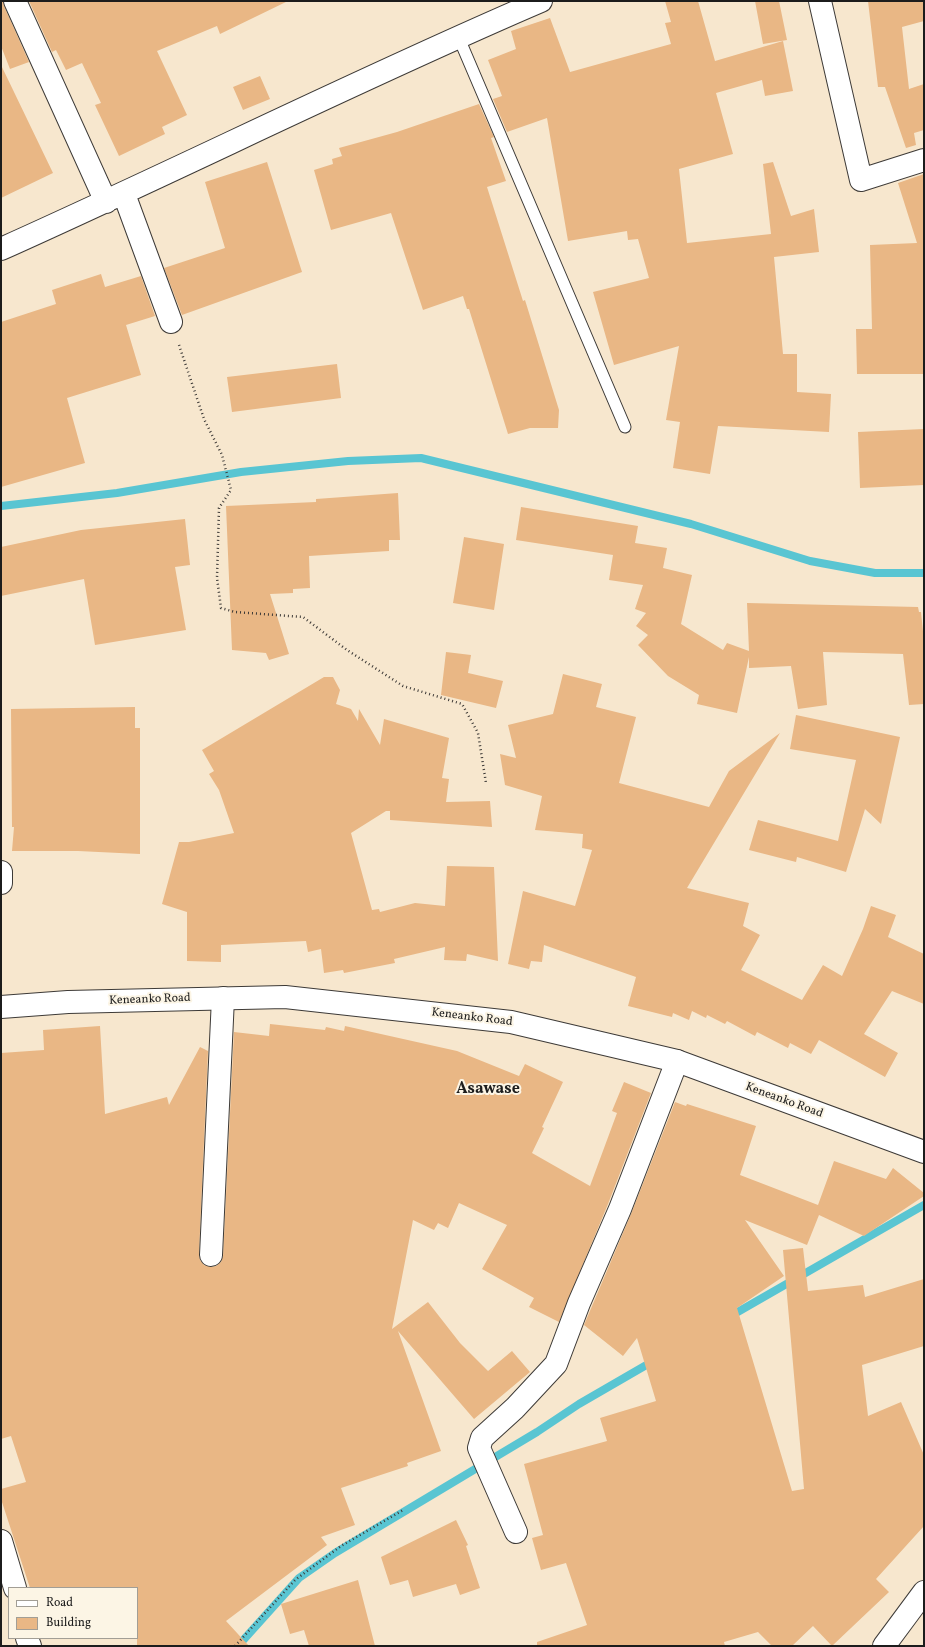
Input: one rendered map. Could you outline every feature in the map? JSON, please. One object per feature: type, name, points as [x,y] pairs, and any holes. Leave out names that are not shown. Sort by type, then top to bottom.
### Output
[{"type":"street","points":[[15,1],[115,198],[171,322]]},
{"type":"street","points":[[1,249],[115,198],[458,36],[541,1]]},
{"type":"street","points":[[820,1],[861,180],[924,160]]},
{"type":"street","points":[[1,872],[1,883]]},
{"type":"street","name":"Keneanko Road","points":[[1,1007],[68,1002],[285,997],[510,1022],[677,1061],[924,1152]]},
{"type":"street","points":[[211,1255],[223,998]]},
{"type":"street","points":[[516,1532],[479,1448],[482,1438],[515,1408],[556,1364],[579,1303],[643,1152],[677,1061]]},
{"type":"street","points":[[1,1541],[15,1587]]},
{"type":"street","points":[[884,1646],[924,1592]]},
{"type":"lane","points":[[458,36],[625,426]]},
{"type":"path","points":[[171,322],[204,420],[222,454],[231,490],[219,508],[217,578],[221,608],[235,612],[303,616],[347,650],[403,686],[462,704],[478,733],[486,783]]},
{"type":"path","points":[[235,1646],[295,1580],[341,1546],[403,1510]]},
{"type":"building","points":[[1,1],[3,1],[29,62],[10,69],[1,46]]},
{"type":"building","points":[[29,1],[288,1],[220,34],[217,26],[157,51],[187,115],[162,127],[165,134],[119,156],[95,105],[101,103],[82,63],[66,70],[56,50],[52,52]]},
{"type":"building","points":[[665,1],[698,1],[715,61],[783,41],[793,91],[765,96],[762,80],[716,93],[733,154],[679,169],[687,243],[771,234],[763,164],[773,162],[791,216],[814,209],[819,252],[774,257],[783,354],[797,354],[797,392],[831,394],[829,432],[718,426],[710,474],[673,468],[680,422],[666,420],[679,346],[614,365],[593,292],[649,278],[638,239],[628,240],[627,231],[568,241],[547,118],[507,132],[493,99],[502,96],[488,60],[516,49],[511,31],[550,18],[570,72],[671,44],[665,23],[671,22]]},
{"type":"building","points":[[755,1],[779,1],[787,40],[763,44]]},
{"type":"building","points":[[868,1],[924,1],[924,21],[902,27],[909,89],[924,84],[924,130],[914,133],[916,145],[906,148],[885,87],[878,87]]},
{"type":"building","points":[[1,65],[53,173],[1,198]]},
{"type":"building","points":[[260,76],[270,99],[243,110],[233,87]]},
{"type":"building","points":[[479,104],[494,137],[491,138],[506,181],[487,187],[523,301],[525,300],[559,410],[558,428],[530,428],[508,434],[469,309],[467,309],[463,296],[423,310],[391,213],[331,230],[314,170],[333,164],[332,159],[342,156],[339,148],[397,132]]},
{"type":"building","points":[[267,162],[302,272],[182,315],[164,268],[225,248],[205,182]]},
{"type":"building","points":[[924,174],[924,374],[857,374],[856,329],[872,329],[870,245],[917,243],[898,183]]},
{"type":"building","points":[[101,274],[105,287],[141,276],[155,316],[126,325],[141,375],[67,398],[85,463],[1,487],[1,322],[56,304],[52,290]]},
{"type":"building","points":[[337,364],[341,398],[232,412],[227,377]]},
{"type":"building","points":[[924,429],[924,485],[860,488],[858,432]]},
{"type":"building","points":[[398,493],[400,540],[389,540],[389,551],[309,556],[310,588],[293,589],[293,593],[270,594],[289,654],[269,660],[266,653],[232,650],[226,506],[316,502],[316,499]]},
{"type":"building","points":[[521,507],[638,526],[635,543],[667,548],[663,568],[692,575],[681,624],[723,650],[727,643],[749,651],[747,603],[918,607],[919,612],[921,612],[924,641],[924,704],[909,705],[903,654],[823,652],[827,705],[798,709],[791,666],[749,668],[749,657],[737,713],[697,704],[699,695],[668,676],[638,645],[648,635],[636,626],[646,613],[635,609],[643,585],[609,580],[613,555],[516,540]]},
{"type":"building","points":[[185,519],[190,565],[175,567],[186,630],[95,645],[84,579],[1,596],[1,547],[81,530]]},
{"type":"building","points":[[464,537],[504,544],[494,610],[453,603]]},
{"type":"building","points":[[446,652],[471,655],[468,673],[503,681],[496,708],[441,695]]},
{"type":"building","points":[[563,674],[602,684],[596,707],[636,717],[619,783],[709,807],[729,771],[780,733],[687,888],[749,903],[743,926],[760,935],[741,970],[802,1000],[823,965],[842,976],[863,929],[871,906],[896,915],[888,937],[924,954],[924,1004],[892,991],[864,1034],[898,1053],[885,1077],[819,1040],[811,1054],[790,1043],[788,1048],[757,1032],[755,1036],[727,1021],[725,1024],[707,1015],[706,1018],[692,1011],[689,1020],[673,1013],[672,1017],[628,1006],[636,977],[544,945],[542,962],[531,961],[529,969],[508,964],[523,891],[575,906],[592,850],[582,848],[583,834],[535,830],[542,796],[505,785],[500,754],[516,758],[508,725],[553,714]]},
{"type":"building","points":[[324,677],[333,677],[340,690],[336,704],[351,709],[358,721],[359,709],[380,745],[384,719],[449,738],[442,778],[449,779],[446,802],[490,801],[492,827],[390,820],[390,811],[386,811],[351,833],[372,910],[379,909],[380,912],[415,903],[445,906],[447,866],[494,867],[498,961],[467,954],[466,961],[444,960],[445,947],[394,959],[395,963],[344,973],[343,970],[324,973],[321,949],[308,952],[306,941],[221,945],[221,962],[187,961],[187,912],[162,904],[179,842],[189,842],[234,833],[219,790],[209,774],[214,771],[202,750]]},
{"type":"building","points":[[135,707],[135,728],[140,728],[140,854],[78,851],[12,851],[14,827],[12,827],[11,709]]},
{"type":"building","points":[[796,715],[900,737],[881,824],[865,809],[846,872],[797,857],[796,862],[749,850],[758,820],[838,841],[856,760],[790,749]]},
{"type":"building","points":[[270,1024],[325,1030],[326,1027],[344,1031],[345,1026],[457,1051],[519,1076],[525,1064],[563,1082],[542,1127],[544,1128],[532,1153],[590,1186],[617,1113],[612,1111],[624,1082],[651,1093],[608,1204],[559,1322],[529,1307],[534,1298],[482,1269],[507,1225],[459,1203],[448,1228],[438,1223],[434,1230],[413,1220],[392,1329],[428,1302],[460,1343],[488,1371],[512,1351],[530,1372],[474,1419],[398,1331],[441,1451],[407,1463],[408,1466],[341,1488],[355,1525],[321,1537],[327,1545],[226,1621],[249,1646],[137,1646],[138,1587],[30,1587],[1,1499],[1,1489],[26,1482],[11,1436],[1,1439],[1,1053],[44,1050],[43,1030],[100,1026],[105,1114],[167,1097],[169,1105],[200,1047],[208,1051],[199,1254],[200,1260],[204,1265],[211,1267],[216,1266],[221,1262],[223,1256],[234,1032],[269,1036]]},
{"type":"building","points":[[675,1102],[686,1106],[687,1104],[756,1126],[740,1175],[818,1205],[834,1161],[886,1179],[893,1168],[924,1193],[924,1196],[864,1236],[819,1215],[807,1245],[745,1220],[784,1276],[737,1308],[792,1491],[804,1489],[783,1250],[803,1248],[808,1291],[863,1285],[865,1297],[924,1279],[924,1346],[862,1365],[868,1416],[901,1402],[924,1455],[924,1526],[876,1579],[889,1592],[832,1646],[813,1626],[792,1646],[772,1646],[758,1632],[724,1642],[725,1646],[537,1646],[537,1642],[587,1625],[566,1563],[541,1570],[532,1538],[543,1535],[524,1464],[607,1441],[600,1418],[656,1401],[637,1338],[623,1356],[584,1325],[631,1214]]},
{"type":"building","points":[[456,1520],[468,1545],[466,1546],[480,1588],[460,1595],[456,1584],[413,1597],[408,1580],[390,1585],[381,1557]]},
{"type":"building","points":[[358,1580],[375,1646],[309,1646],[304,1630],[290,1634],[281,1604]]},
{"type":"waterway","points":[[1,506],[117,493],[241,472],[348,461],[421,458],[691,524],[810,561],[875,573],[924,573]]},
{"type":"waterway","points":[[729,1317],[924,1205]]},
{"type":"waterway","points":[[238,1646],[299,1578],[335,1553],[537,1432],[579,1404],[655,1360]]},
{"type":"district","name":"Asawase","points":[[488,1090]]}]
